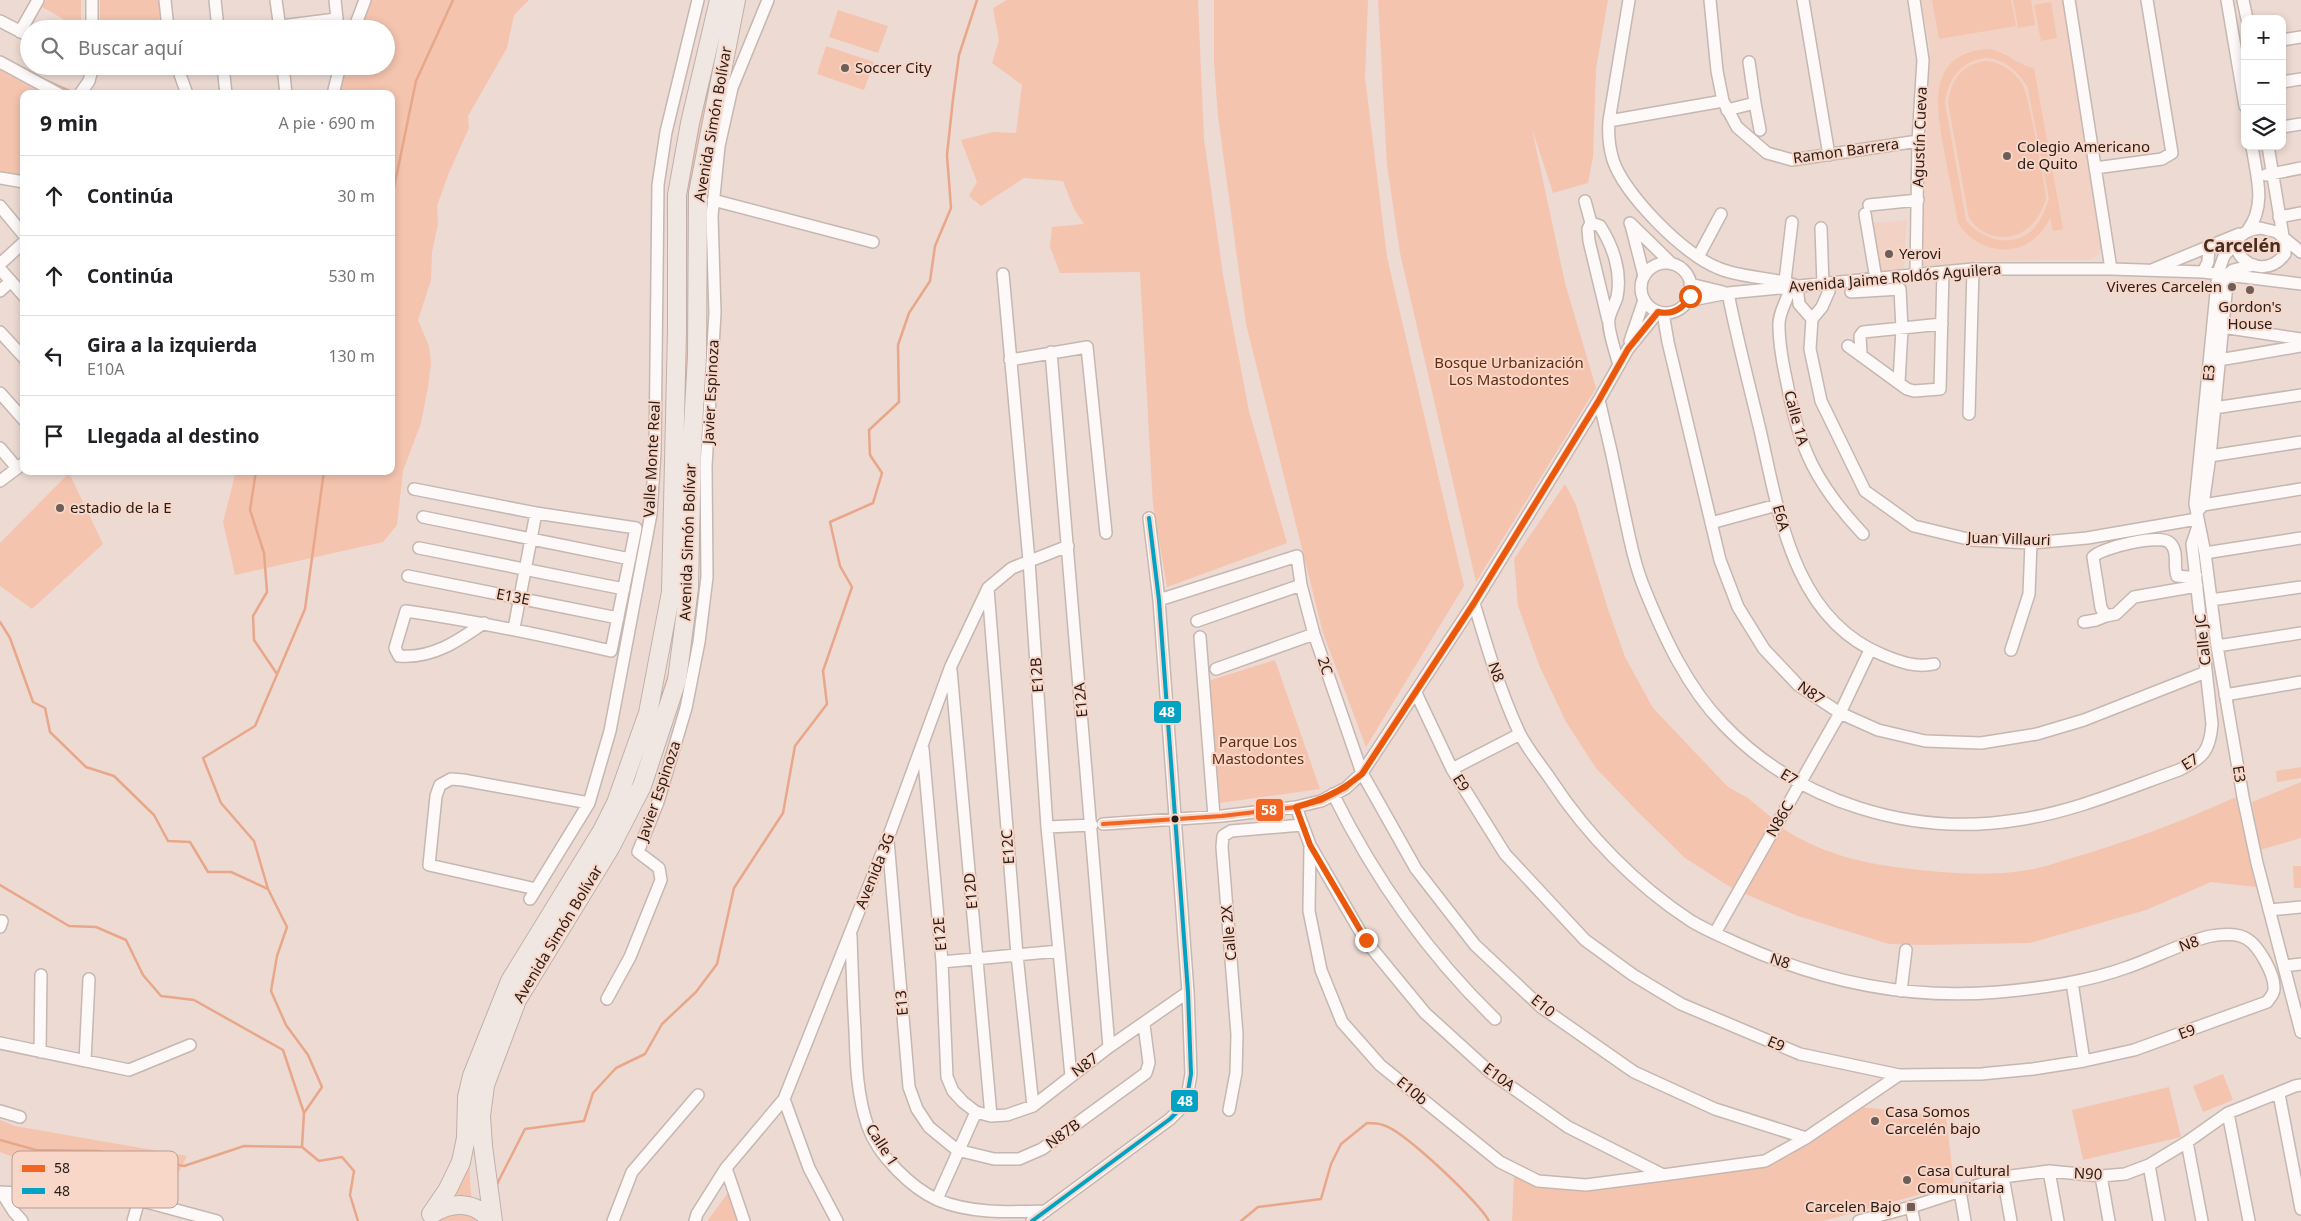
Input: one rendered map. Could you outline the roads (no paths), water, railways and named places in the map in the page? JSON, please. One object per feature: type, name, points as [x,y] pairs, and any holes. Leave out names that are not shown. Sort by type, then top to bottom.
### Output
[{"type":"highway","name":"Avenida Simón Bolívar","points":[[428,1218],[448,1190],[461,1162],[466,1138],[467,1097],[472,1076],[510,981],[602,831],[616,803],[648,713],[671,592],[677,195],[690,123],[718,0]]},
{"type":"highway","name":"Avenida Simón Bolívar","points":[[492,1221],[482,1146],[481,1116],[485,1085],[517,1000],[610,848],[642,786],[677,680],[690,588],[692,445],[697,356],[698,193],[736,0]]},
{"type":"highway","name":"Avenida Simón Bolívar","points":[[428,1218],[441,1208],[453,1204],[465,1204],[476,1208],[492,1221]]},
{"type":"street","points":[[30,20],[38,0]]},
{"type":"street","points":[[92,0],[92,20]]},
{"type":"street","points":[[165,0],[167,20]]},
{"type":"street","points":[[215,0],[217,20]]},
{"type":"street","points":[[276,0],[278,20]]},
{"type":"street","points":[[335,0],[337,20]]},
{"type":"street","points":[[357,20],[365,0]]},
{"type":"street","name":"Valle Monte Real","points":[[589,803],[451,779],[440,784],[436,796],[429,865],[533,894],[589,803],[610,731],[651,514],[655,451],[658,185],[666,132],[698,0]]},
{"type":"street","name":"Javier Espinoza","points":[[607,1000],[630,958],[661,880],[659,868],[638,852],[658,802],[686,708],[707,577],[706,466],[715,313],[713,200],[719,146],[732,88],[768,0]]},
{"type":"street","points":[[1629,0],[1609,121],[1608,140],[1613,161],[1623,178],[1660,225],[1698,257],[1720,270],[1791,285]]},
{"type":"street","name":"Ramon Barrera","points":[[1710,0],[1717,71],[1725,105],[1743,135],[1768,153],[1792,160],[1918,141]]},
{"type":"street","points":[[1803,0],[1829,155]]},
{"type":"street","name":"Agustín Cueva","points":[[1914,0],[1923,60],[1918,141],[1916,275]]},
{"type":"street","points":[[2069,0],[2111,268]]},
{"type":"street","points":[[2094,168],[2162,159],[2172,153],[2147,0]]},
{"type":"street","points":[[2227,0],[2245,105]]},
{"type":"street","points":[[2243,0],[2246,15]]},
{"type":"street","points":[[0,21],[20,31]]},
{"type":"street","points":[[2286,39],[2301,37]]},
{"type":"street","points":[[0,62],[20,73]]},
{"type":"street","points":[[1749,62],[1760,130]]},
{"type":"street","points":[[24,75],[52,90]]},
{"type":"street","points":[[83,90],[89,81],[90,75]]},
{"type":"street","points":[[180,75],[186,90]]},
{"type":"street","points":[[223,75],[225,90]]},
{"type":"street","points":[[284,75],[286,90]]},
{"type":"street","points":[[334,90],[338,75]]},
{"type":"street","points":[[2286,81],[2301,79]]},
{"type":"street","points":[[1609,121],[1725,105],[1755,103]]},
{"type":"street","points":[[2286,126],[2301,124]]},
{"type":"street","name":"E3","points":[[2199,515],[2210,456],[2222,327],[2224,256],[2254,221],[2260,199],[2253,150]]},
{"type":"street","points":[[2223,274],[2254,265],[2270,265],[2281,259],[2286,248],[2278,217],[2269,150]]},
{"type":"street","points":[[2257,177],[2301,168]]},
{"type":"street","points":[[0,178],[20,181]]},
{"type":"street","points":[[713,200],[874,242]]},
{"type":"street","points":[[1876,279],[1867,210],[1918,200]]},
{"type":"street","points":[[1585,202],[1591,223],[1588,228],[1589,241],[1619,365]]},
{"type":"street","points":[[0,206],[20,230]]},
{"type":"street","points":[[2278,217],[2301,213]]},
{"type":"street","points":[[1698,257],[1721,214]]},
{"type":"street","points":[[1792,222],[1791,285],[1799,304],[1812,319]]},
{"type":"street","points":[[1591,223],[1600,226],[1604,232],[1611,245],[1618,270],[1618,290],[1608,320]]},
{"type":"street","points":[[1630,223],[1672,264],[1682,269],[1690,284],[1687,301],[1676,310],[1661,312],[1648,305],[1644,300],[1641,288],[1644,276],[1630,223]]},
{"type":"street","name":"Juan Villauri","points":[[1821,228],[1826,283],[1829,291],[1822,307],[1812,319],[1810,349],[1821,401],[1865,491],[1914,526],[1972,540],[2031,543],[2087,538],[2199,515],[2301,489]]},
{"type":"street","points":[[2151,270],[2243,234],[2268,229],[2283,237],[2301,252]]},
{"type":"street","points":[[2243,234],[2237,247],[2239,255],[2245,262],[2254,265]]},
{"type":"street","points":[[0,264],[20,246]]},
{"type":"street","points":[[2203,272],[2208,262],[2209,246]]},
{"type":"street","points":[[1644,276],[1653,267],[1672,264]]},
{"type":"street","name":"Avenida Jaime Roldós Aguilera","points":[[1687,301],[1728,293],[1791,285],[1876,279],[1972,269],[2111,268],[2223,274]]},
{"type":"street","points":[[0,269],[20,291]]},
{"type":"street","points":[[1969,414],[1972,269]]},
{"type":"street","points":[[1848,346],[1911,391],[1940,389],[1943,272]]},
{"type":"street","name":"E12B","points":[[1003,274],[1029,561],[1047,827],[1071,1076]]},
{"type":"street","points":[[2223,274],[2301,284]]},
{"type":"street","name":"E3","points":[[2223,274],[2195,504],[2199,515],[2205,553],[2225,695],[2240,750],[2242,797],[2301,1032]]},
{"type":"street","points":[[0,291],[11,281]]},
{"type":"street","name":"Avenida Jaime Roldós Aguilera","points":[[1690,284],[1728,293]]},
{"type":"street","name":"Calle 1A","points":[[1791,285],[1779,325],[1782,362],[1798,435],[1810,464],[1826,491],[1863,534]]},
{"type":"street","points":[[1851,292],[1898,288],[1900,291],[1902,328],[1899,382]]},
{"type":"street","name":"E6A","points":[[1728,293],[1789,550],[1808,588],[1837,627],[1870,650],[1920,667],[1934,664]]},
{"type":"street","points":[[1047,827],[1214,816],[1296,807],[1321,800],[1346,788],[1362,774],[1474,603],[1599,400],[1628,349],[1644,300]]},
{"type":"street","points":[[1628,349],[1661,312]]},
{"type":"street","name":"N87","points":[[1661,312],[1720,560],[1738,607],[1764,649],[1798,685],[1840,713],[1878,730],[1925,741],[1981,743],[2037,734],[2084,720],[2206,672]]},
{"type":"street","points":[[1861,354],[1860,336],[1863,332],[1942,324]]},
{"type":"street","points":[[2222,327],[2301,339]]},
{"type":"street","points":[[0,332],[20,354]]},
{"type":"street","points":[[2219,360],[2301,346]]},
{"type":"street","points":[[1010,360],[1088,347],[1106,533]]},
{"type":"street","name":"E12A","points":[[1051,352],[1068,546],[1097,825],[1109,1047]]},
{"type":"street","points":[[0,393],[20,416]]},
{"type":"street","points":[[2214,408],[2301,395]]},
{"type":"street","name":"E7","points":[[1599,400],[1630,536],[1644,587],[1663,633],[1690,682],[1722,723],[1756,756],[1800,784],[1850,806],[1908,820],[1962,825],[2007,821],[2065,810],[2179,770],[2194,762],[2204,753]]},
{"type":"street","points":[[2210,456],[2301,442]]},
{"type":"street","points":[[0,448],[20,465]]},
{"type":"street","points":[[0,482],[20,467]]},
{"type":"street","points":[[414,489],[536,513],[636,528],[611,651],[484,622],[406,611],[395,648],[399,656],[436,652],[456,642],[484,622]]},
{"type":"street","points":[[1711,523],[1777,505]]},
{"type":"street","points":[[514,628],[536,513]]},
{"type":"street","name":"Calle JC","points":[[2199,515],[2192,544],[2212,724],[2211,740],[2204,753]]},
{"type":"street","points":[[424,517],[630,559]]},
{"type":"street","points":[[1032,1221],[1170,1119],[1180,1109],[1187,1097],[1192,1074],[1188,992],[1159,600],[1149,518]]},
{"type":"street","points":[[2205,553],[2301,538]]},
{"type":"street","points":[[2106,616],[2101,608],[2094,564],[2093,557],[2096,553],[2151,539],[2162,539],[2168,541],[2174,550],[2177,576],[2196,580]]},
{"type":"street","points":[[2011,650],[2029,594],[2031,543]]},
{"type":"street","name":"Avenida 3G","points":[[695,1221],[697,1214],[726,1168],[784,1099],[888,838],[951,666],[988,588],[1012,568],[1068,546]]},
{"type":"street","points":[[419,548],[624,590],[636,586]]},
{"type":"street","name":"2C","points":[[1159,600],[1296,556],[1301,585],[1314,634],[1362,774]]},
{"type":"street","name":"E13E","points":[[408,576],[618,618]]},
{"type":"street","points":[[2084,622],[2116,614],[2134,596],[2196,580]]},
{"type":"street","points":[[1197,622],[1301,585]]},
{"type":"street","points":[[2211,600],[2301,586]]},
{"type":"street","name":"E12C","points":[[988,588],[1017,955],[1033,1106]]},
{"type":"street","points":[[624,590],[634,600]]},
{"type":"street","name":"N8","points":[[1474,603],[1502,688],[1520,734],[1589,833],[1660,898],[1692,922],[1764,956],[1834,979],[1900,991],[1943,995],[1990,993],[2072,982],[2126,968],[2212,936],[2231,935],[2246,938],[2256,947],[2270,971],[2274,989]]},
{"type":"street","points":[[2218,646],[2301,633]]},
{"type":"street","points":[[1216,669],[1314,634]]},
{"type":"street","points":[[1200,637],[1214,816]]},
{"type":"street","name":"N86C","points":[[1715,933],[1840,713],[1870,650]]},
{"type":"street","name":"E12D","points":[[951,666],[991,1116]]},
{"type":"street","points":[[2225,695],[2301,682]]},
{"type":"street","name":"E9","points":[[1416,693],[1452,769],[1504,854],[1585,940],[1633,975],[1681,1004],[1800,1054],[1899,1075],[1981,1074],[2084,1061],[2134,1050],[2233,1015],[2266,1002],[2272,996],[2274,989]]},
{"type":"street","points":[[1452,769],[1520,734]]},
{"type":"street","name":"E12E","points":[[922,745],[942,962],[947,1077],[962,1102],[976,1112]]},
{"type":"street","name":"E10","points":[[1362,774],[1416,869],[1475,944],[1542,1007],[1634,1072],[1715,1109],[1806,1138]]},
{"type":"street","points":[[1334,794],[1372,865],[1404,914],[1433,953],[1463,988],[1495,1019]]},
{"type":"street","name":"E10A","points":[[1296,807],[1310,845],[1366,940],[1425,1013],[1490,1072],[1568,1127],[1663,1176]]},
{"type":"street","name":"Calle 2X","points":[[1229,1110],[1236,1073],[1237,1034],[1222,847],[1223,836],[1231,831],[1274,829],[1302,825]]},
{"type":"street","name":"E13","points":[[888,838],[909,1087],[917,1109],[929,1127],[957,1150]]},
{"type":"street","name":"E10b","points":[[1310,845],[1309,911],[1321,970],[1342,1022],[1380,1065],[1500,1162],[1538,1181],[1586,1185],[1663,1176]]},
{"type":"street","points":[[2269,910],[2301,907]]},
{"type":"street","name":"Calle 1","points":[[850,931],[857,1080],[869,1129],[887,1158],[912,1184],[937,1200],[996,1212],[1046,1211]]},
{"type":"street","points":[[1900,991],[1906,950]]},
{"type":"street","points":[[942,962],[1059,951]]},
{"type":"street","points":[[2284,966],[2301,964]]},
{"type":"street","points":[[40,1052],[41,975]]},
{"type":"street","points":[[85,1061],[89,979]]},
{"type":"street","points":[[2072,982],[2084,1061]]},
{"type":"street","name":"N87","points":[[976,1112],[991,1116],[1007,1115],[1033,1106],[1109,1047],[1144,1025],[1188,992]]},
{"type":"street","name":"N87B","points":[[957,1150],[994,1159],[1020,1159],[1034,1154],[1146,1073],[1149,1063],[1144,1025]]},
{"type":"street","points":[[0,1043],[129,1070],[190,1045]]},
{"type":"street","points":[[1663,1176],[1765,1161],[1806,1138],[1899,1075]]},
{"type":"street","name":"N90","points":[[1859,1221],[1911,1207],[2003,1177],[2048,1171],[2101,1176],[2125,1174],[2149,1165],[2187,1142],[2228,1113],[2301,1085]]},
{"type":"street","points":[[2279,1094],[2301,1209]]},
{"type":"street","points":[[613,1221],[632,1172],[698,1095]]},
{"type":"street","points":[[784,1099],[809,1168],[837,1221]]},
{"type":"street","points":[[0,1111],[20,1117]]},
{"type":"street","points":[[937,1200],[957,1150],[976,1112]]},
{"type":"street","points":[[2228,1113],[2249,1221]]},
{"type":"street","points":[[2187,1142],[2202,1221]]},
{"type":"street","points":[[2149,1165],[2159,1221]]},
{"type":"street","points":[[726,1168],[744,1221]]},
{"type":"street","points":[[2048,1171],[2058,1221]]},
{"type":"street","points":[[2101,1176],[2109,1221]]},
{"type":"street","points":[[2003,1177],[2011,1221]]},
{"type":"street","points":[[1960,1191],[1965,1221]]},
{"type":"street","points":[[1,1193],[22,1221]]},
{"type":"street","points":[[1911,1207],[1914,1221]]},
{"type":"street","points":[[133,1221],[137,1208]]},
{"type":"street","points":[[164,1208],[195,1218],[217,1221]]},
{"type":"waterway","points":[[395,183],[416,81],[453,0]]},
{"type":"waterway","points":[[496,1186],[525,1129],[584,1121],[593,1093],[616,1068],[645,1054],[662,1024],[696,992],[717,964],[734,888],[783,813],[795,746],[827,704],[823,671],[852,587],[840,566],[830,522],[873,503],[882,473],[870,455],[869,430],[899,402],[898,345],[909,313],[930,281],[935,246],[951,208],[947,155],[953,99],[959,55],[977,0]]},
{"type":"waterway","points":[[47,81],[67,90]]},
{"type":"waterway","points":[[255,475],[250,510],[264,553],[267,592],[253,616],[254,640],[277,674]]},
{"type":"waterway","points":[[323,475],[305,609],[255,726],[203,758],[221,803],[254,841],[268,889],[287,927],[277,956],[271,991],[286,1025],[308,1055],[322,1087],[304,1113],[302,1147],[319,1161],[342,1157],[354,1171],[350,1195],[358,1221]]},
{"type":"waterway","points":[[0,622],[10,638],[33,702],[45,708],[50,732],[86,767],[114,776],[154,815],[168,841],[190,842],[208,872],[231,872],[268,889]]},
{"type":"waterway","points":[[0,885],[69,926],[96,927],[126,940],[143,975],[161,996],[194,1000],[283,1050],[304,1113]]},
{"type":"waterway","points":[[1241,1221],[1258,1207],[1321,1199],[1331,1164],[1341,1144],[1367,1123],[1383,1125],[1407,1139],[1440,1168],[1471,1199],[1489,1221]]},
{"type":"waterway","points":[[0,1140],[36,1150],[98,1151]]},
{"type":"waterway","points":[[178,1165],[184,1166],[244,1146],[302,1147]]},
{"type":"place","name":"Soccer City","points":[[845,68]]},
{"type":"place","name":"Colegio Americano de Quito","points":[[2007,156]]},
{"type":"place","name":"Yerovi","points":[[1889,254]]},
{"type":"place","name":"Viveres Carcelen","points":[[2232,287]]},
{"type":"place","name":"Gordon's House","points":[[2250,290]]},
{"type":"place","name":"estadio de la E","points":[[60,508]]},
{"type":"place","name":"Casa Somos Carcelén bajo","points":[[1875,1121]]},
{"type":"place","name":"Casa Cultural Comunitaria","points":[[1907,1180]]},
{"type":"place","name":"Carcelen Bajo","points":[[1911,1207]]},
{"type":"district","name":"Carcelén","points":[[2242,246]]},
{"type":"park label","name":"Bosque Urbanización Los Mastodontes","points":[[1509,372]]},
{"type":"park label","name":"Parque Los Mastodontes","points":[[1258,750]]}]
